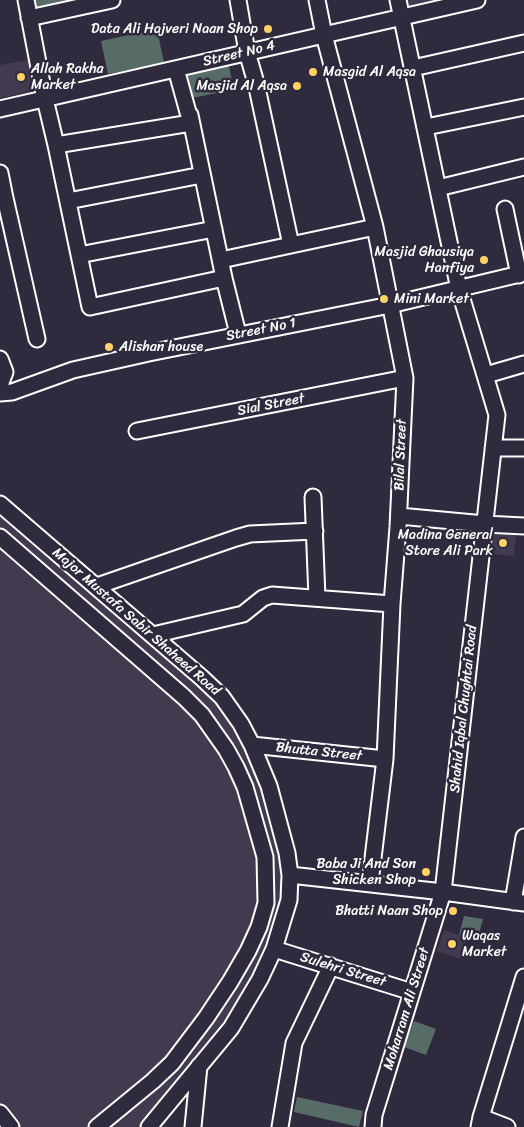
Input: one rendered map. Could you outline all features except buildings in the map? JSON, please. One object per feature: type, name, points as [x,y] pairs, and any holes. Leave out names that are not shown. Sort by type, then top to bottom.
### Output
[{"type":"street","points":[[26,0],[90,308],[224,278]]},
{"type":"street","points":[[29,18],[112,0]]},
{"type":"street","points":[[238,0],[247,52],[256,83],[291,245]]},
{"type":"street","name":"Bilal Street","points":[[317,0],[324,35],[375,227],[405,378],[385,759],[370,883]]},
{"type":"street","name":"Shahid Iqbal Chughtai Road","points":[[398,0],[459,288],[497,415],[443,892]]},
{"type":"street","name":"Street No 4","points":[[0,109],[472,1]]},
{"type":"street","points":[[413,68],[524,43]]},
{"type":"street","points":[[176,69],[191,123]]},
{"type":"street","points":[[186,99],[224,278],[238,334]]},
{"type":"street","points":[[426,127],[524,107]]},
{"type":"street","points":[[56,145],[191,123]]},
{"type":"street","points":[[438,188],[524,168]]},
{"type":"street","points":[[0,173],[2,198],[37,339]]},
{"type":"street","points":[[68,201],[202,175]]},
{"type":"street","points":[[505,209],[521,274]]},
{"type":"street","points":[[221,260],[375,227]]},
{"type":"street","points":[[79,255],[214,229]]},
{"type":"street","name":"Street No 1","points":[[0,393],[12,392],[73,370],[238,334],[390,305],[521,274]]},
{"type":"street","points":[[0,358],[5,372],[0,385]]},
{"type":"street","points":[[486,375],[524,364]]},
{"type":"street","name":"Sial Street","points":[[137,431],[405,378]]},
{"type":"street","points":[[493,448],[524,448]]},
{"type":"street","points":[[313,498],[317,598]]},
{"type":"street","name":"Major Mustafa Sabir Shaheed Road","points":[[0,504],[154,635],[222,698],[241,724],[252,745],[278,816],[287,853],[290,874],[289,900],[274,949],[250,998],[231,1028],[149,1127]]},
{"type":"street","points":[[399,516],[524,526]]},
{"type":"street","points":[[97,586],[250,534],[315,531]]},
{"type":"street","points":[[0,537],[184,697],[202,715],[226,749],[245,787],[265,857],[266,903],[259,927],[230,982],[172,1063],[134,1098],[97,1127]]},
{"type":"street","points":[[154,635],[243,614],[264,598],[272,595],[392,604]]},
{"type":"street","name":"Bhutta Street","points":[[252,745],[385,759]]},
{"type":"street","points":[[290,874],[518,903],[524,837]]},
{"type":"street","name":"Moharram Ali Street","points":[[373,1127],[374,1115],[443,892]]},
{"type":"street","name":"Sulehri Street","points":[[274,949],[412,992]]},
{"type":"street","points":[[280,1127],[294,1043],[331,966]]},
{"type":"street","points":[[507,1127],[480,1122],[524,977]]},
{"type":"street","points":[[193,1127],[199,1066]]},
{"type":"street","points":[[0,1113],[11,1127]]},
{"type":"shaded area","points":[[403,0],[459,0],[405,10]]},
{"type":"shaded area","name":"Allah Rakha Market","points":[[35,59],[44,88],[0,98],[0,65]]},
{"type":"shaded area","points":[[0,509],[210,693],[236,726],[269,809],[286,874],[285,899],[274,933],[242,1002],[140,1127],[0,1127]]},
{"type":"shaded area","name":"Madina General Store Ali Park","points":[[492,531],[516,533],[514,556],[490,554]]},
{"type":"shaded area","name":"Waqas Market","points":[[444,930],[467,938],[460,959],[437,951]]},
{"type":"green space","points":[[33,0],[76,0],[77,3],[35,11]]},
{"type":"green space","points":[[157,29],[164,63],[108,74],[101,41]]},
{"type":"green space","points":[[227,57],[234,90],[186,99],[176,69]]},
{"type":"green space","points":[[464,916],[483,919],[477,941],[459,935]]},
{"type":"green space","points":[[414,1021],[436,1029],[426,1055],[404,1047]]},
{"type":"green space","points":[[297,1097],[363,1111],[359,1127],[294,1112]]},
{"type":"place","name":"Data Ali Hajveri Naan Shop","points":[[268,29]]},
{"type":"place","name":"Masgid Al Aqsa","points":[[313,72]]},
{"type":"place","name":"Allah Rakha Market","points":[[21,77]]},
{"type":"place","name":"Masjid Al Aqsa","points":[[297,86]]},
{"type":"place","name":"Masjid Ghausiya Hanfiya","points":[[484,260]]},
{"type":"place","name":"Mini Market","points":[[384,299]]},
{"type":"place","name":"Alishan house","points":[[109,347]]},
{"type":"place","name":"Madina General Store Ali Park","points":[[503,543]]},
{"type":"place","name":"Baba Ji And Son Shicken Shop","points":[[426,872]]},
{"type":"place","name":"Bhatti Naan Shop","points":[[453,911]]},
{"type":"place","name":"Waqas Market","points":[[452,944]]}]
